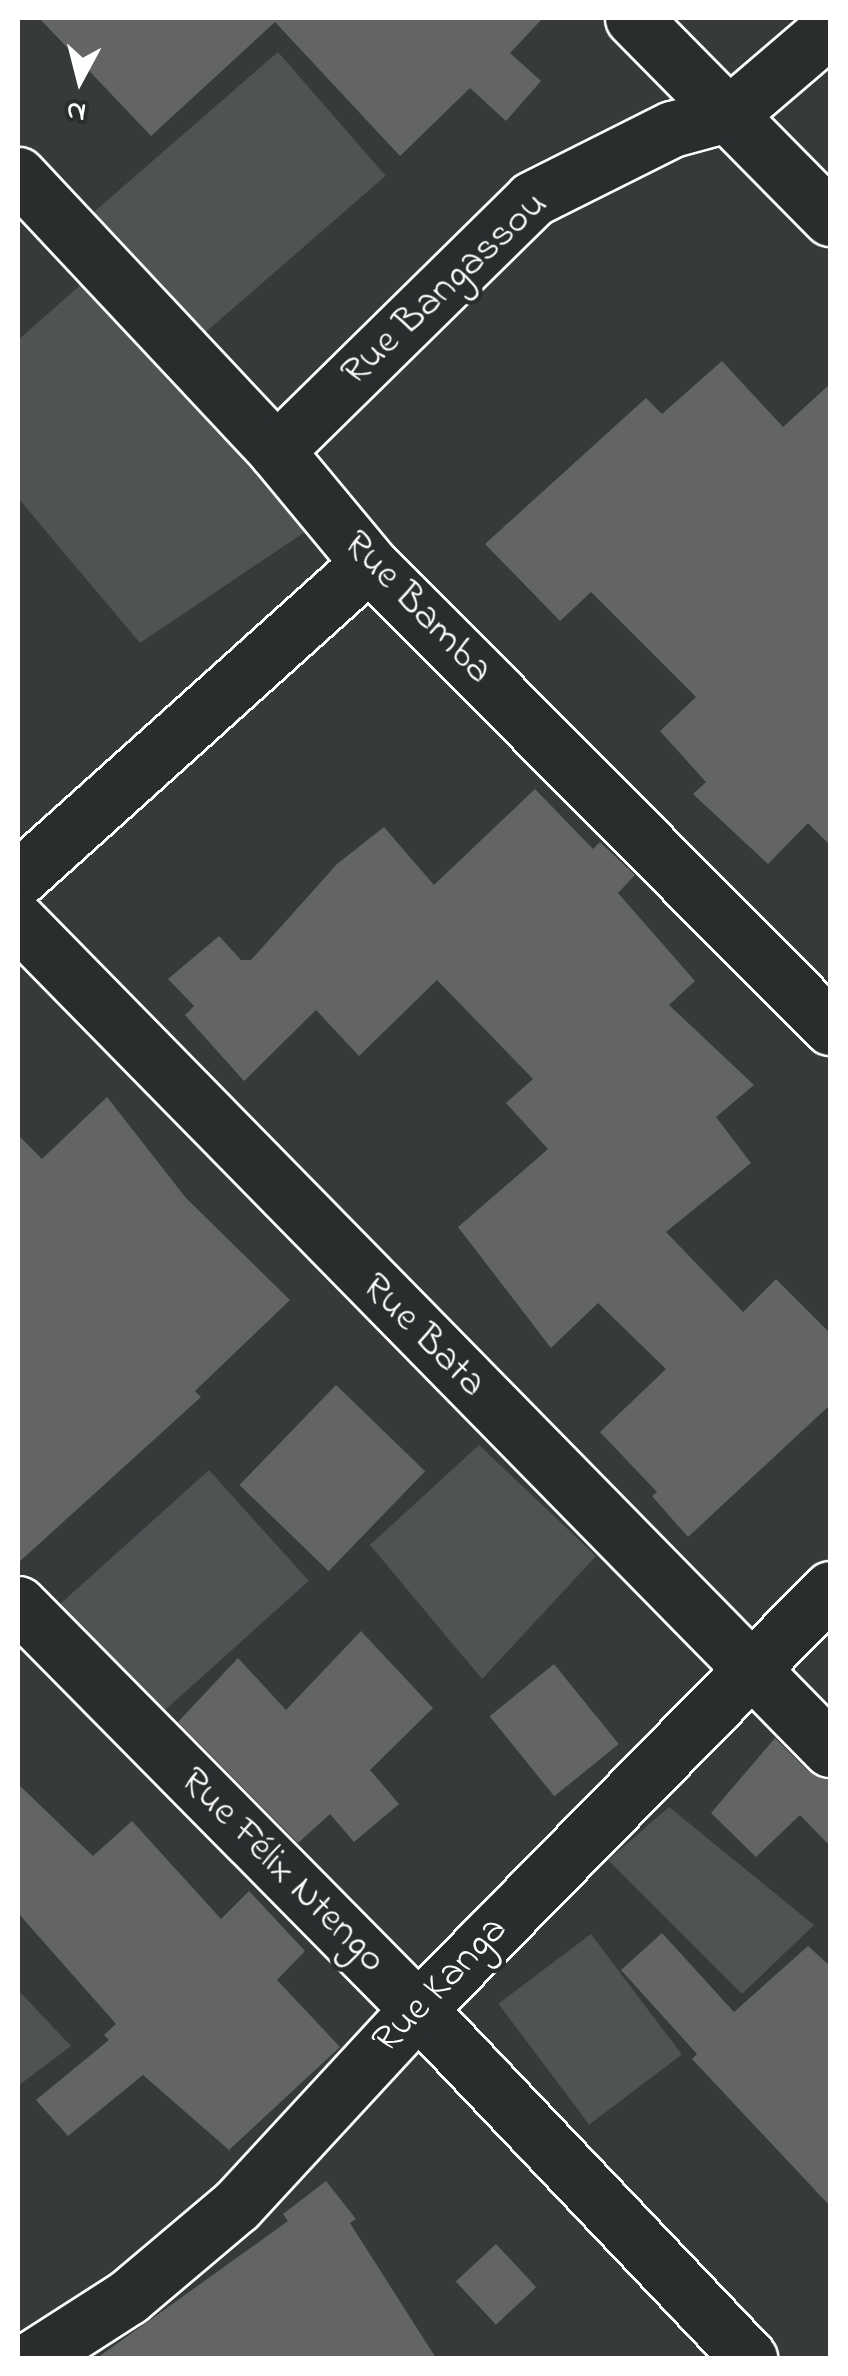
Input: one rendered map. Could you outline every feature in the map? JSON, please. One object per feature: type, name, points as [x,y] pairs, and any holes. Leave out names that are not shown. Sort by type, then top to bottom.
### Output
[{"type":"street","points":[[634,18],[830,218]]},
{"type":"street","name":"Rue Bangassou","points":[[276,452],[532,199],[640,143],[731,114],[830,28]]},
{"type":"street","name":"Rue Bamba","points":[[18,175],[276,452],[369,563],[830,1027]]},
{"type":"street","points":[[18,878],[369,563]]},
{"type":"street","name":"Rue Bata","points":[[18,921],[830,1749]]},
{"type":"street","name":"Rue Kanga","points":[[54,2355],[194,2246],[418,2008],[830,1589]]},
{"type":"street","name":"Rue Félix Ntengo","points":[[18,1604],[418,2008],[749,2358]]},
{"type":"shaded area","points":[[278,52],[386,176],[201,337],[93,213]]},
{"type":"shaded area","points":[[92,275],[321,521],[140,643],[18,498],[18,340]]},
{"type":"shaded area","points":[[479,1445],[596,1556],[482,1679],[370,1545]]},
{"type":"shaded area","points":[[209,1470],[309,1581],[158,1717],[58,1606]]},
{"type":"shaded area","points":[[669,1807],[814,1925],[742,1994],[608,1860]]},
{"type":"shaded area","points":[[591,1934],[682,2055],[589,2124],[498,2004]]},
{"type":"shaded area","points":[[18,1990],[71,2046],[18,2086]]},
{"type":"building","points":[[39,18],[543,18],[510,53],[541,81],[506,121],[470,88],[400,156],[275,22],[151,136]]},
{"type":"building","points":[[722,361],[783,427],[830,384],[830,845],[808,823],[768,864],[693,794],[706,782],[660,731],[696,697],[591,592],[560,621],[485,544],[646,398],[662,414]]},
{"type":"building","points":[[535,789],[593,849],[600,842],[635,875],[618,893],[695,981],[669,1005],[754,1085],[716,1117],[751,1163],[666,1232],[743,1312],[776,1279],[830,1333],[830,1405],[688,1537],[652,1496],[657,1492],[600,1432],[666,1369],[598,1303],[551,1348],[458,1227],[548,1149],[506,1103],[533,1079],[437,980],[359,1056],[316,1010],[244,1081],[185,1015],[194,1006],[168,979],[219,936],[241,960],[251,960],[337,864],[384,827],[434,885]]},
{"type":"building","points":[[107,1097],[186,1198],[290,1300],[195,1391],[201,1397],[18,1563],[18,1135],[42,1159]]},
{"type":"building","points":[[336,1385],[425,1471],[329,1571],[239,1485]]},
{"type":"building","points":[[361,1631],[433,1708],[370,1770],[399,1804],[354,1842],[330,1814],[298,1843],[178,1722],[238,1658],[286,1710]]},
{"type":"building","points":[[554,1664],[619,1744],[554,1796],[489,1716]]},
{"type":"building","points":[[775,1738],[808,1771],[830,1779],[830,1846],[800,1815],[756,1857],[711,1813]]},
{"type":"building","points":[[18,1784],[93,1856],[132,1821],[221,1919],[249,1891],[305,1951],[277,1980],[340,2047],[229,2150],[143,2075],[68,2136],[36,2100],[109,2040],[104,2035],[116,2024],[18,1913]]},
{"type":"building","points":[[662,1933],[734,2012],[808,1946],[830,1966],[830,2206],[692,2059],[697,2054],[621,1970]]},
{"type":"building","points":[[326,2181],[356,2219],[350,2223],[436,2358],[97,2358],[288,2221],[283,2214]]},
{"type":"building","points":[[496,2244],[536,2287],[496,2325],[456,2282]]}]
